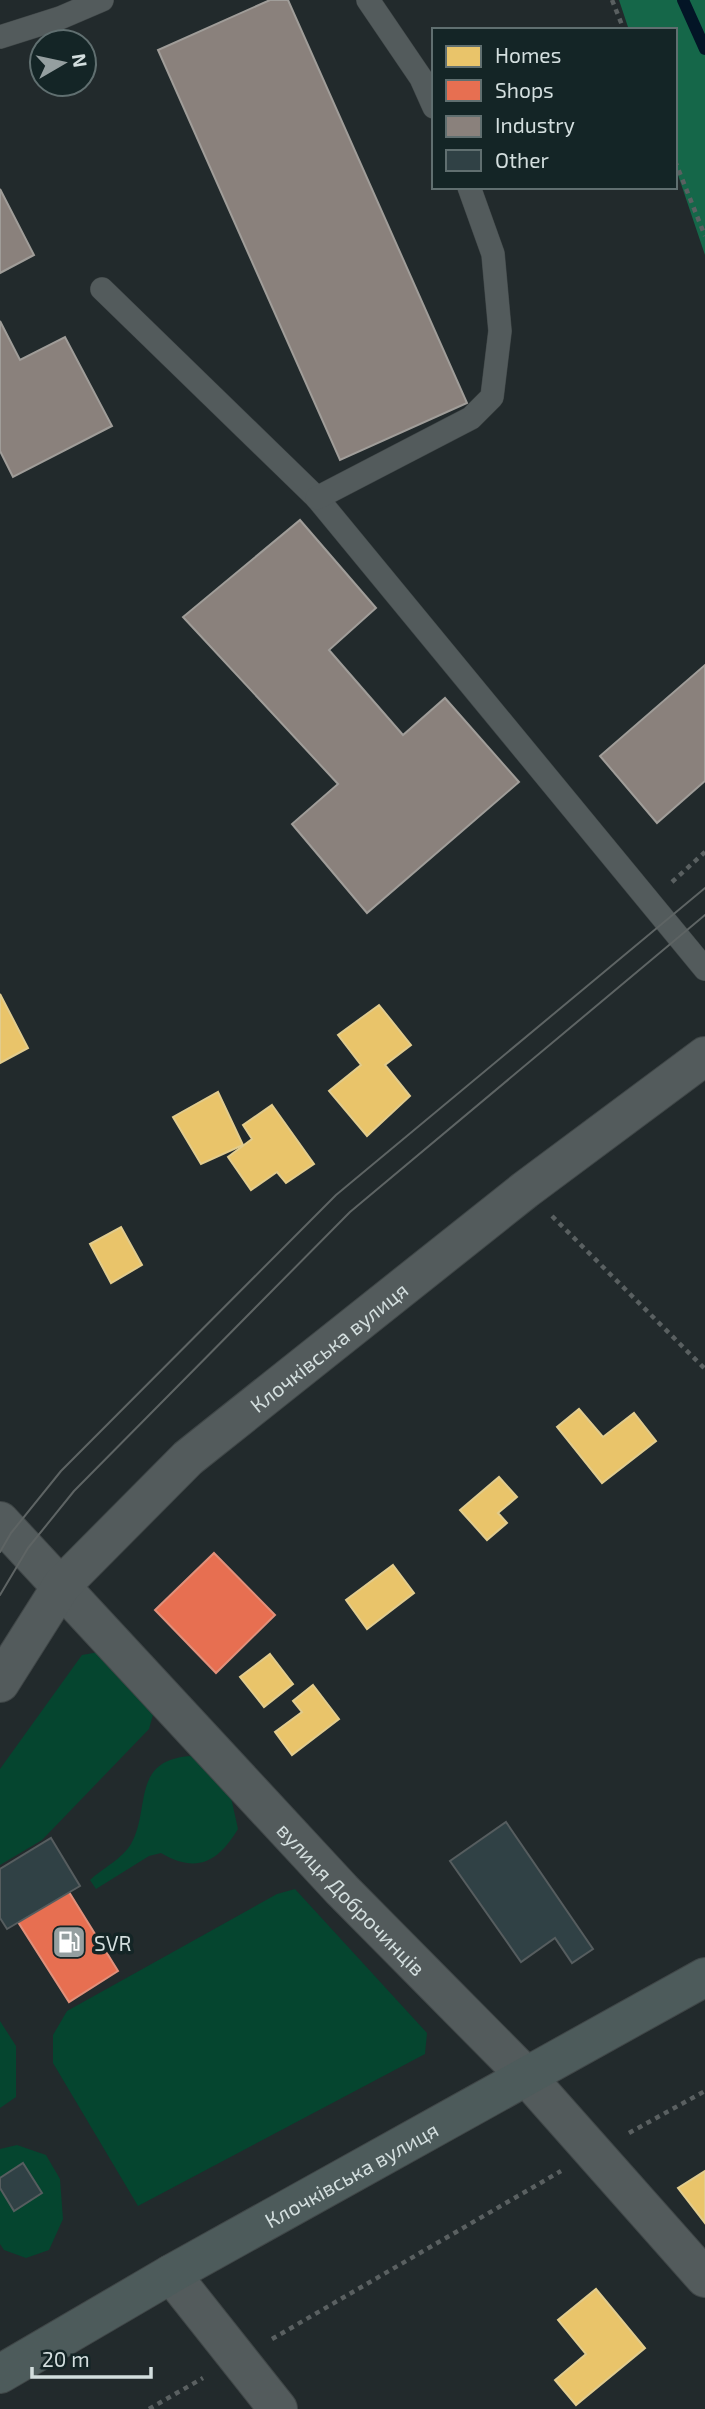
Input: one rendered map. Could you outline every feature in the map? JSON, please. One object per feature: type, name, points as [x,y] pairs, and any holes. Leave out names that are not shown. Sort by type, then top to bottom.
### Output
[{"type":"main road","name":"Клочківська вулиця","points":[[0,2374],[171,2274],[705,1977]]},
{"type":"street","name":"Клочківська вулиця","points":[[0,1683],[62,1585],[188,1458],[525,1190],[705,1056]]},
{"type":"street","name":"вулиця Доброчинців","points":[[0,1521],[342,1890],[526,2077],[705,2278]]},
{"type":"street","points":[[171,2274],[278,2409]]},
{"type":"lane","points":[[0,37],[60,18],[102,0]]},
{"type":"lane","points":[[368,0],[421,78],[432,103]]},
{"type":"lane","points":[[317,498],[471,418],[492,397],[500,331],[493,254],[471,189]]},
{"type":"lane","points":[[102,289],[317,498],[705,969]]},
{"type":"path","points":[[612,0],[623,28]]},
{"type":"path","points":[[677,166],[705,236]]},
{"type":"path","points":[[650,901],[705,852]]},
{"type":"path","points":[[525,1190],[705,1369]]},
{"type":"path","points":[[149,2409],[705,2091]]},
{"type":"green space","points":[[619,0],[705,0],[705,255],[677,172],[677,28],[628,28]]},
{"type":"green space","points":[[99,1652],[153,1715],[149,1729],[42,1840],[0,1865],[0,1769],[82,1655]]},
{"type":"green space","points":[[192,1756],[230,1793],[238,1829],[223,1850],[206,1861],[196,1863],[185,1863],[161,1853],[149,1856],[96,1889],[90,1880],[118,1859],[131,1844],[151,1776],[159,1766],[172,1759]]},
{"type":"green space","points":[[295,1889],[427,2033],[425,2054],[138,2206],[53,2063],[53,2035],[67,2011],[277,1894]]},
{"type":"green space","points":[[0,2021],[16,2046],[16,2097],[0,2108]]},
{"type":"green space","points":[[17,2145],[46,2155],[60,2179],[63,2219],[49,2250],[26,2258],[4,2250],[0,2244],[0,2149]]},
{"type":"building: Homes","points":[[0,994],[28,1048],[0,1063]]},
{"type":"building: Homes","points":[[379,1005],[411,1045],[385,1065],[410,1096],[367,1136],[329,1091],[361,1065],[338,1035]]},
{"type":"building: Homes","points":[[218,1092],[243,1145],[201,1164],[173,1117]]},
{"type":"building: Homes","points":[[272,1105],[314,1164],[286,1183],[277,1172],[251,1190],[228,1157],[252,1139],[243,1125]]},
{"type":"building: Homes","points":[[121,1227],[142,1265],[111,1283],[90,1244]]},
{"type":"building: Homes","points":[[579,1409],[603,1437],[634,1413],[656,1441],[602,1483],[557,1427]]},
{"type":"building: Homes","points":[[499,1477],[517,1497],[498,1513],[507,1523],[487,1540],[460,1510]]},
{"type":"building: Homes","points":[[393,1565],[414,1593],[367,1629],[346,1600]]},
{"type":"building: Homes","points":[[270,1654],[293,1684],[264,1707],[240,1677]]},
{"type":"building: Homes","points":[[313,1685],[339,1719],[292,1755],[275,1732],[302,1712],[293,1701]]},
{"type":"building: Homes","points":[[705,2171],[705,2223],[678,2188]]},
{"type":"building: Homes","points":[[596,2289],[645,2348],[576,2405],[555,2380],[586,2354],[558,2320]]},
{"type":"building: Shops","points":[[214,1553],[275,1615],[216,1673],[155,1610]]},
{"type":"building: Shops","points":[[69,1892],[118,1971],[69,2002],[18,1922]]},
{"type":"building: Industry","points":[[270,0],[288,0],[467,403],[340,460],[158,50]]},
{"type":"building: Industry","points":[[0,189],[34,255],[0,273]]},
{"type":"building: Industry","points":[[0,321],[20,360],[65,337],[112,426],[13,477],[0,451]]},
{"type":"building: Industry","points":[[300,520],[376,608],[329,650],[403,735],[445,698],[519,782],[367,913],[292,824],[338,784],[183,617]]},
{"type":"building: Industry","points":[[705,665],[705,781],[657,823],[600,756]]},
{"type":"building: Other","points":[[506,1822],[593,1949],[572,1963],[555,1938],[521,1962],[450,1861]]},
{"type":"building: Other","points":[[51,1838],[80,1886],[7,1929],[0,1918],[0,1869]]},
{"type":"building: Other","points":[[23,2163],[42,2193],[14,2211],[0,2188],[0,2178]]},
{"type":"waterway","points":[[683,0],[705,49]]},
{"type":"tram line","points":[[0,1552],[11,1533],[61,1471],[336,1195],[705,888]]},
{"type":"tram line","points":[[0,1595],[28,1548],[74,1491],[350,1212],[705,915]]},
{"type":"place","name":"SVR","points":[[69,1942]]}]
